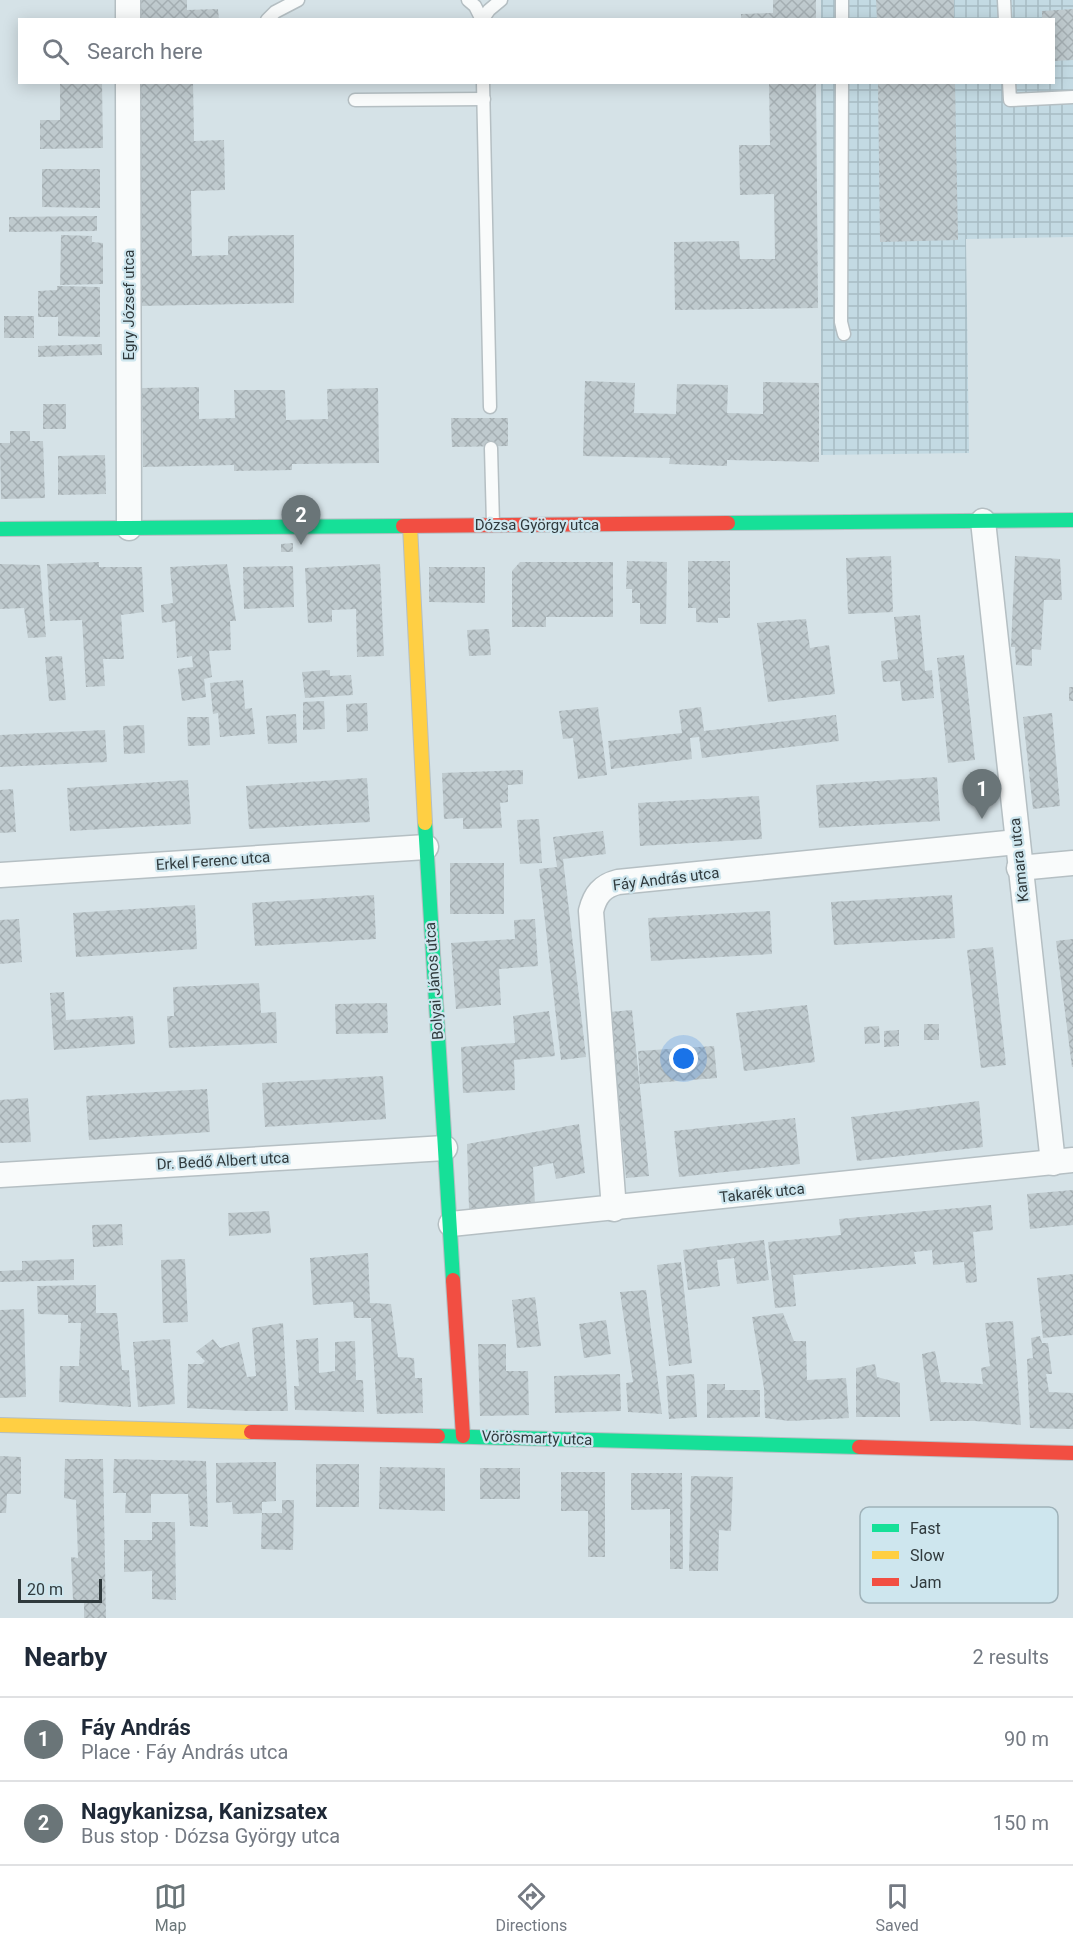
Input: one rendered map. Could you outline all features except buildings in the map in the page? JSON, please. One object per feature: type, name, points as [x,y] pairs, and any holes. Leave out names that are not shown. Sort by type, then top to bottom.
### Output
[{"type":"street","points":[[128,0],[128,18]]},
{"type":"street","name":"Egry József utca","points":[[128,84],[129,528]]},
{"type":"street","name":"Dózsa György utca","points":[[0,529],[1073,520]]},
{"type":"street","name":"Kamara utca","points":[[984,521],[1019,868],[1063,1161]]},
{"type":"street","name":"Bolyai János utca","points":[[410,526],[426,847],[464,1436]]},
{"type":"street","name":"Fáy András utca","points":[[614,1209],[591,911],[602,889],[618,882],[1017,842]]},
{"type":"street","name":"Erkel Ferenc utca","points":[[0,874],[426,847]]},
{"type":"street","points":[[1019,868],[1073,863]]},
{"type":"street","name":"Dr. Bedő Albert utca","points":[[0,1174],[446,1148]]},
{"type":"street","name":"Takarék utca","points":[[451,1224],[1063,1161]]},
{"type":"street","name":"Vörösmarty utca","points":[[0,1425],[1073,1453]]},
{"type":"lane","points":[[269,18],[275,12],[298,0]]},
{"type":"lane","points":[[468,0],[475,6],[481,18]]},
{"type":"lane","points":[[483,18],[501,0]]},
{"type":"lane","points":[[842,0],[842,18]]},
{"type":"lane","points":[[1004,0],[1005,18]]},
{"type":"lane","points":[[483,84],[490,407]]},
{"type":"lane","points":[[842,84],[841,322],[844,334]]},
{"type":"lane","points":[[1009,84],[1010,100],[1073,97]]},
{"type":"lane","points":[[355,100],[484,99]]},
{"type":"lane","points":[[491,448],[493,526]]},
{"type":"shaded area","points":[[821,0],[1073,0],[1073,237],[966,239],[969,453],[821,455],[821,84],[1055,84],[1055,18],[821,18]]},
{"type":"traffic: fast","points":[[728,523],[1073,520]]},
{"type":"traffic: fast","points":[[0,529],[403,526]]},
{"type":"traffic: fast","points":[[425,823],[453,1280]]},
{"type":"traffic: fast","points":[[438,1436],[859,1447]]},
{"type":"traffic: slow","points":[[410,526],[425,823]]},
{"type":"traffic: slow","points":[[0,1425],[251,1432]]},
{"type":"traffic: jam","points":[[403,526],[728,523]]},
{"type":"traffic: jam","points":[[453,1280],[463,1436]]},
{"type":"traffic: jam","points":[[251,1432],[438,1436]]},
{"type":"traffic: jam","points":[[859,1447],[1073,1453]]},
{"type":"place","name":"Nagykanizsa, Kanizsatex","points":[[301,545]]},
{"type":"place","name":"Fáy András","points":[[982,819]]}]
